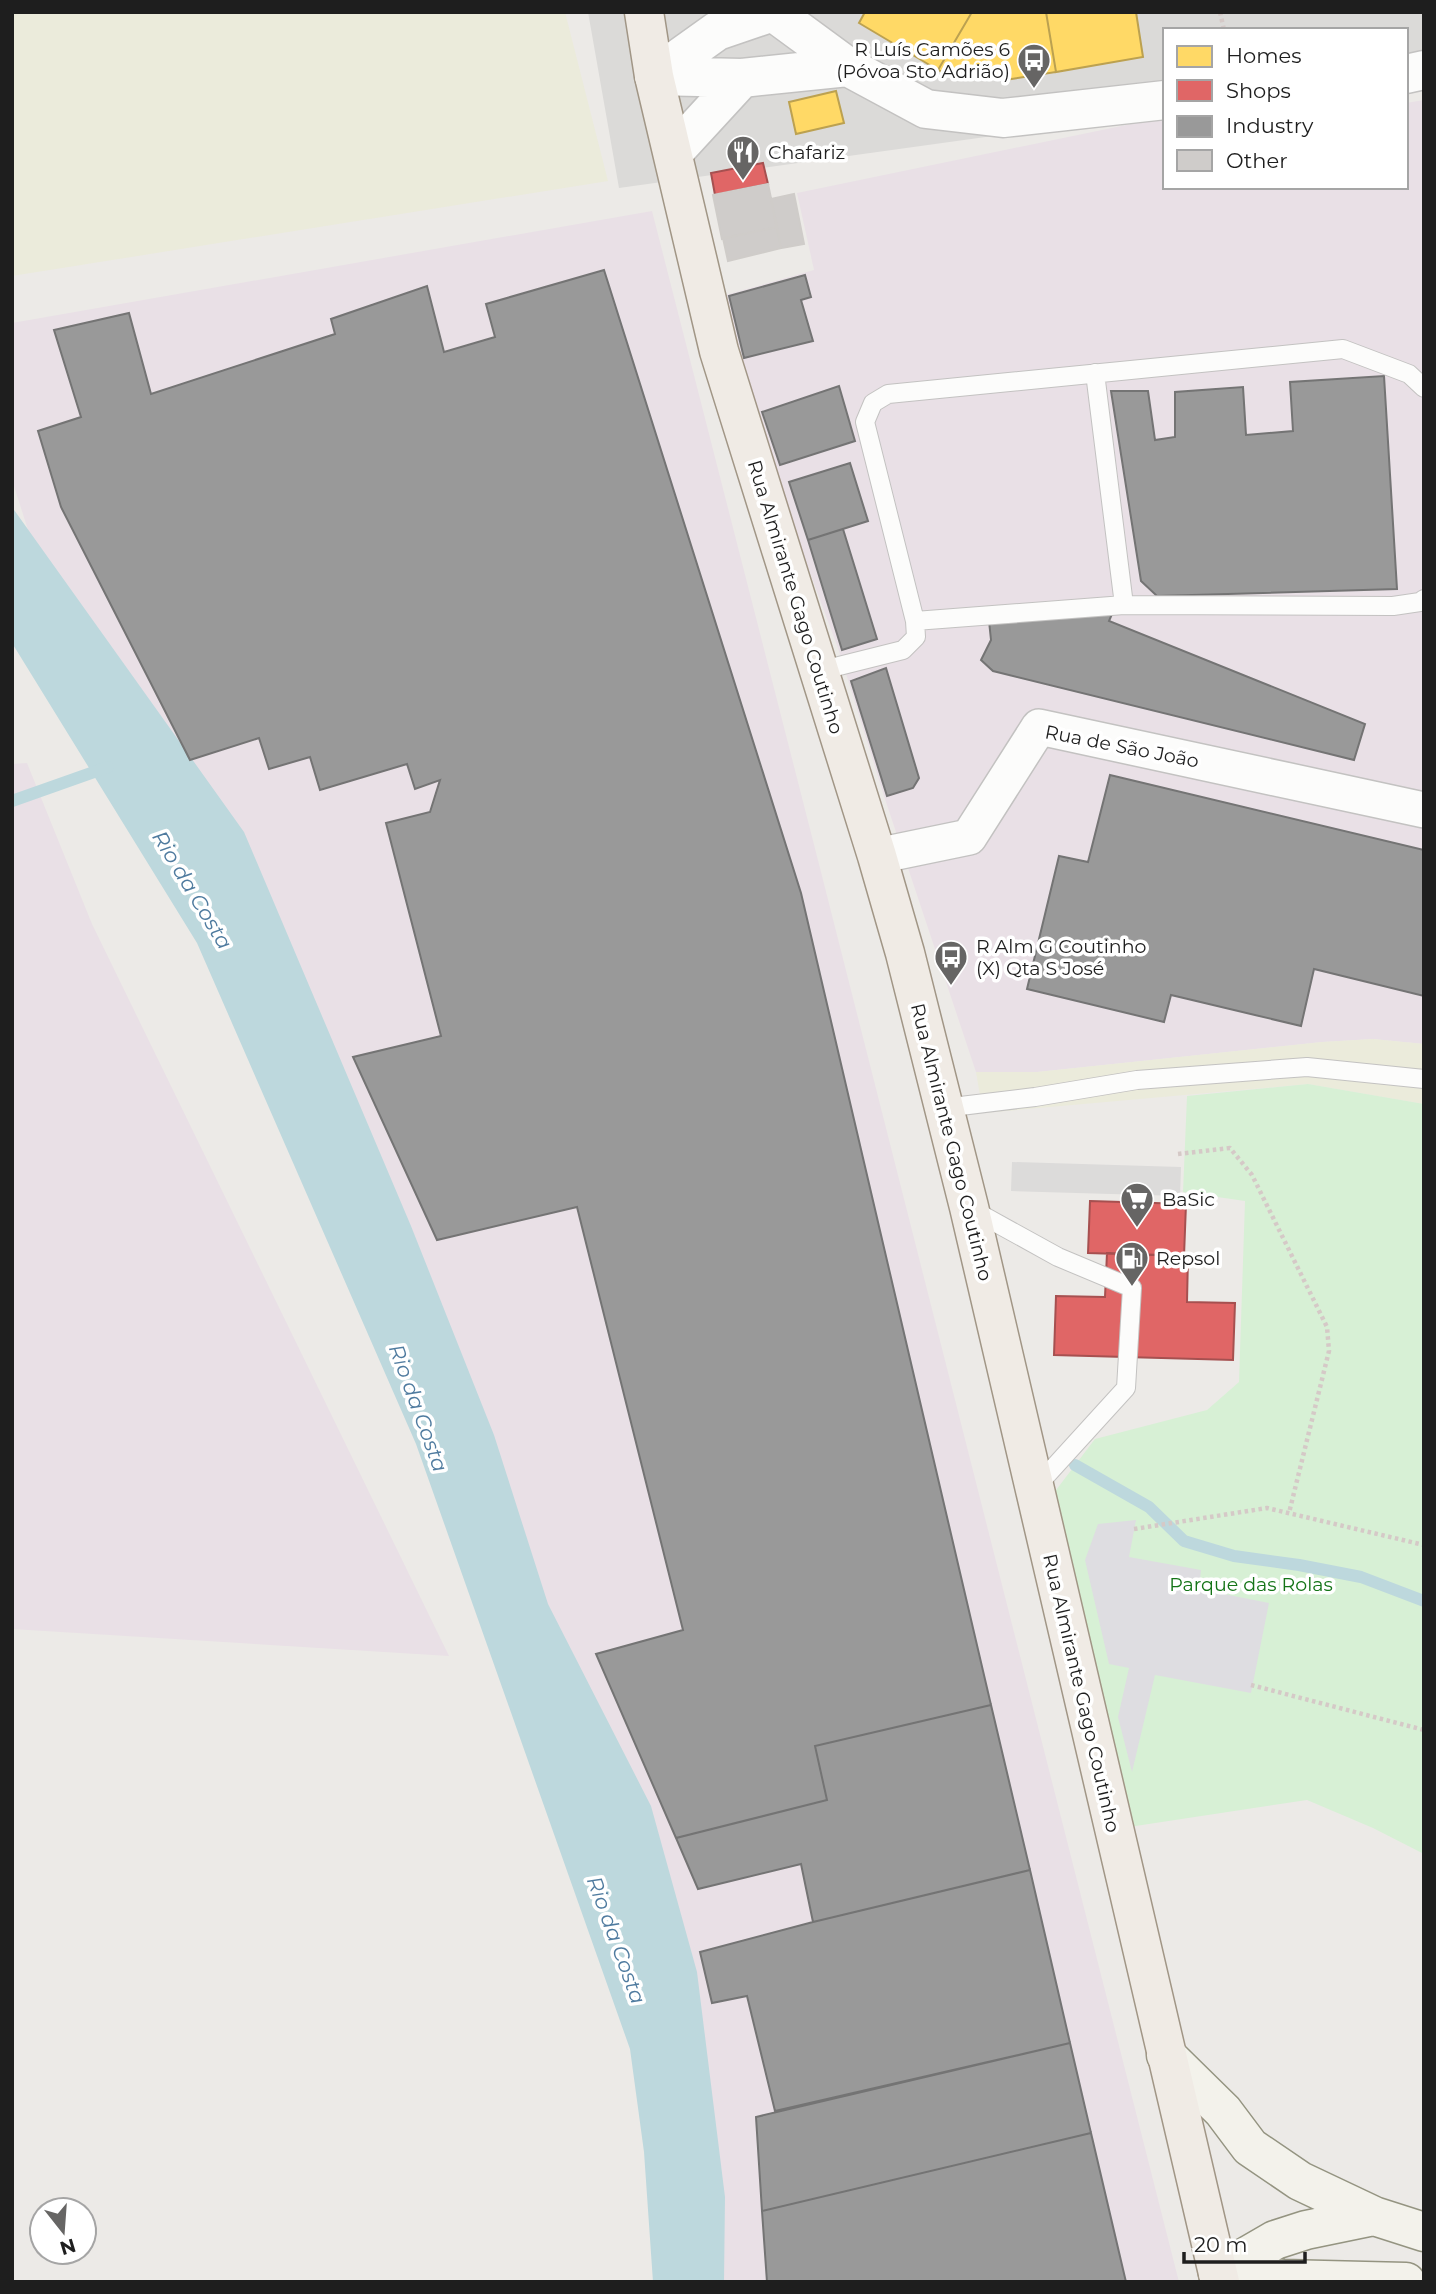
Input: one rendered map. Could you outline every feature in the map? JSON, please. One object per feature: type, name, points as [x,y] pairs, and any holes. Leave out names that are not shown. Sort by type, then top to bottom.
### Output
[{"type":"main road","name":"Rua Almirante Gago Coutinho","points":[[644,12],[654,76],[719,351],[905,953],[969,1207],[1219,2277]]},
{"type":"main road","points":[[1166,2055],[1223,2111],[1250,2147],[1300,2180],[1374,2216],[1424,2232]]},
{"type":"main road","points":[[1219,2277],[1285,2237],[1374,2216]]},
{"type":"main road","points":[[1219,2277],[1406,2282]]},
{"type":"street","points":[[654,76],[717,31],[773,12],[848,67],[926,109],[1003,118],[1163,100]]},
{"type":"street","points":[[654,76],[742,78],[848,67]]},
{"type":"street","points":[[673,153],[742,78]]},
{"type":"street","name":"Rua de São João","points":[[877,856],[969,837],[1039,727],[1424,810]]},
{"type":"lane","points":[[820,671],[903,650],[916,637],[915,621],[865,422],[873,403],[888,394],[1343,349],[1409,374],[1424,388]]},
{"type":"lane","points":[[1095,373],[1124,605]]},
{"type":"lane","points":[[915,621],[1124,605],[1393,606],[1423,601]]},
{"type":"lane","points":[[944,1108],[1035,1097],[1138,1080],[1307,1067],[1424,1079]]},
{"type":"lane","points":[[969,1207],[1058,1257],[1132,1288],[1126,1388],[1034,1489]]},
{"type":"path","points":[[1178,1154],[1230,1148],[1252,1175],[1327,1327],[1329,1351],[1289,1513]]},
{"type":"path","points":[[1134,1529],[1267,1508],[1424,1545]]},
{"type":"path","points":[[1251,1685],[1424,1730]]},
{"type":"shaded area","points":[[588,12],[1424,12],[1424,75],[1408,78],[1408,28],[1163,28],[1163,112],[619,188]]},
{"type":"shaded area","points":[[1424,100],[1424,1044],[1373,1039],[1322,1042],[1037,1072],[976,1072],[839,651],[773,473],[722,296],[814,270],[797,193],[1163,117],[1163,189],[1408,189],[1408,103]]},
{"type":"shaded area","points":[[652,211],[1179,2282],[685,2282],[680,2021],[57,620],[12,480],[12,323]]},
{"type":"shaded area","points":[[27,763],[92,924],[449,1656],[12,1629],[12,764]]},
{"type":"shaded area","points":[[1012,1162],[1181,1167],[1180,1196],[1011,1191]]},
{"type":"shaded area","points":[[1136,1520],[1129,1557],[1201,1570],[1199,1589],[1269,1603],[1251,1693],[1155,1675],[1132,1772],[1118,1717],[1129,1668],[1109,1664],[1085,1560],[1098,1524]]},
{"type":"green space","points":[[12,12],[565,12],[608,181],[12,276]]},
{"type":"green space","points":[[1373,1039],[1424,1044],[1424,1104],[1308,1084],[983,1113],[976,1072],[1037,1072]]},
{"type":"green space","name":"Parque das Rolas","points":[[1308,1084],[1424,1104],[1424,1854],[1373,1828],[1307,1800],[1129,1827],[1053,1494],[1095,1439],[1207,1410],[1239,1382],[1245,1201],[1183,1192],[1187,1096]]},
{"type":"water","name":"Rio da Costa","points":[[12,507],[244,832],[411,1226],[494,1435],[548,1604],[651,1806],[697,1972],[725,2197],[724,2282],[653,2282],[644,2152],[630,2049],[416,1444],[197,943],[12,643]]},
{"type":"building: Homes","points":[[865,12],[972,12],[938,70],[859,23]]},
{"type":"building: Homes","points":[[972,12],[1046,12],[1056,72],[1005,80],[1004,75],[994,77],[949,70],[946,74],[938,70]]},
{"type":"building: Homes","points":[[1046,12],[1136,12],[1143,57],[1056,72]]},
{"type":"building: Homes","points":[[836,91],[844,123],[796,134],[789,102]]},
{"type":"building: Shops","points":[[763,163],[768,184],[715,195],[711,173]]},
{"type":"building: Shops","name":"BaSic","points":[[1090,1201],[1186,1204],[1184,1256],[1088,1253]]},
{"type":"building: Shops","points":[[1107,1253],[1188,1256],[1187,1302],[1235,1303],[1233,1360],[1054,1355],[1056,1296],[1105,1297]]},
{"type":"building: Industry","points":[[604,270],[801,893],[991,1705],[815,1746],[827,1800],[676,1838],[596,1654],[683,1630],[577,1207],[437,1240],[353,1057],[441,1036],[386,823],[430,812],[440,780],[415,789],[407,764],[320,790],[310,757],[269,769],[259,738],[190,760],[61,507],[38,431],[81,417],[54,330],[129,313],[151,394],[335,334],[331,319],[427,286],[444,352],[495,337],[486,304]]},
{"type":"building: Industry","points":[[805,275],[811,297],[801,300],[813,341],[744,358],[729,296]]},
{"type":"building: Industry","points":[[1384,376],[1397,589],[1157,596],[1141,581],[1111,391],[1148,391],[1155,440],[1175,437],[1175,392],[1243,387],[1246,435],[1293,431],[1290,382]]},
{"type":"building: Industry","points":[[839,386],[855,441],[780,465],[762,412]]},
{"type":"building: Industry","points":[[850,463],[868,521],[808,540],[789,482]]},
{"type":"building: Industry","points":[[843,529],[877,639],[842,650],[808,540]]},
{"type":"building: Industry","points":[[1112,614],[1109,621],[1365,724],[1354,760],[993,671],[981,660],[991,640],[989,621]]},
{"type":"building: Industry","points":[[886,668],[919,778],[913,788],[887,796],[851,681]]},
{"type":"building: Industry","points":[[1110,775],[1424,850],[1424,996],[1314,969],[1301,1026],[1171,995],[1164,1022],[1027,989],[1059,856],[1088,862]]},
{"type":"building: Industry","points":[[991,1705],[1030,1870],[813,1922],[801,1864],[698,1889],[676,1838],[827,1800],[815,1746]]},
{"type":"building: Industry","points":[[1030,1870],[1070,2043],[775,2111],[747,1996],[712,2003],[700,1952]]},
{"type":"building: Industry","points":[[1070,2043],[1091,2133],[762,2211],[756,2117]]},
{"type":"building: Industry","points":[[1091,2133],[1126,2282],[767,2282],[762,2211]]},
{"type":"building: Other","points":[[768,184],[777,227],[722,239],[713,195]]},
{"type":"building: Other","points":[[794,194],[804,244],[781,248],[771,199]]},
{"type":"building: Other","points":[[777,227],[781,248],[728,261],[723,238]]},
{"type":"waterway","points":[[12,801],[108,767]]},
{"type":"waterway","points":[[1075,1465],[1149,1507],[1184,1541],[1234,1556],[1361,1577],[1424,1601]]},
{"type":"place","name":"R Luís Camões 6 (Póvoa Sto Adrião)","points":[[1034,90]]},
{"type":"place","name":"Chafariz","points":[[743,182]]},
{"type":"place","name":"R Alm G Coutinho (X) Qta S José","points":[[951,987]]},
{"type":"place","name":"BaSic","points":[[1137,1229]]},
{"type":"place","name":"Repsol","points":[[1132,1288]]}]
